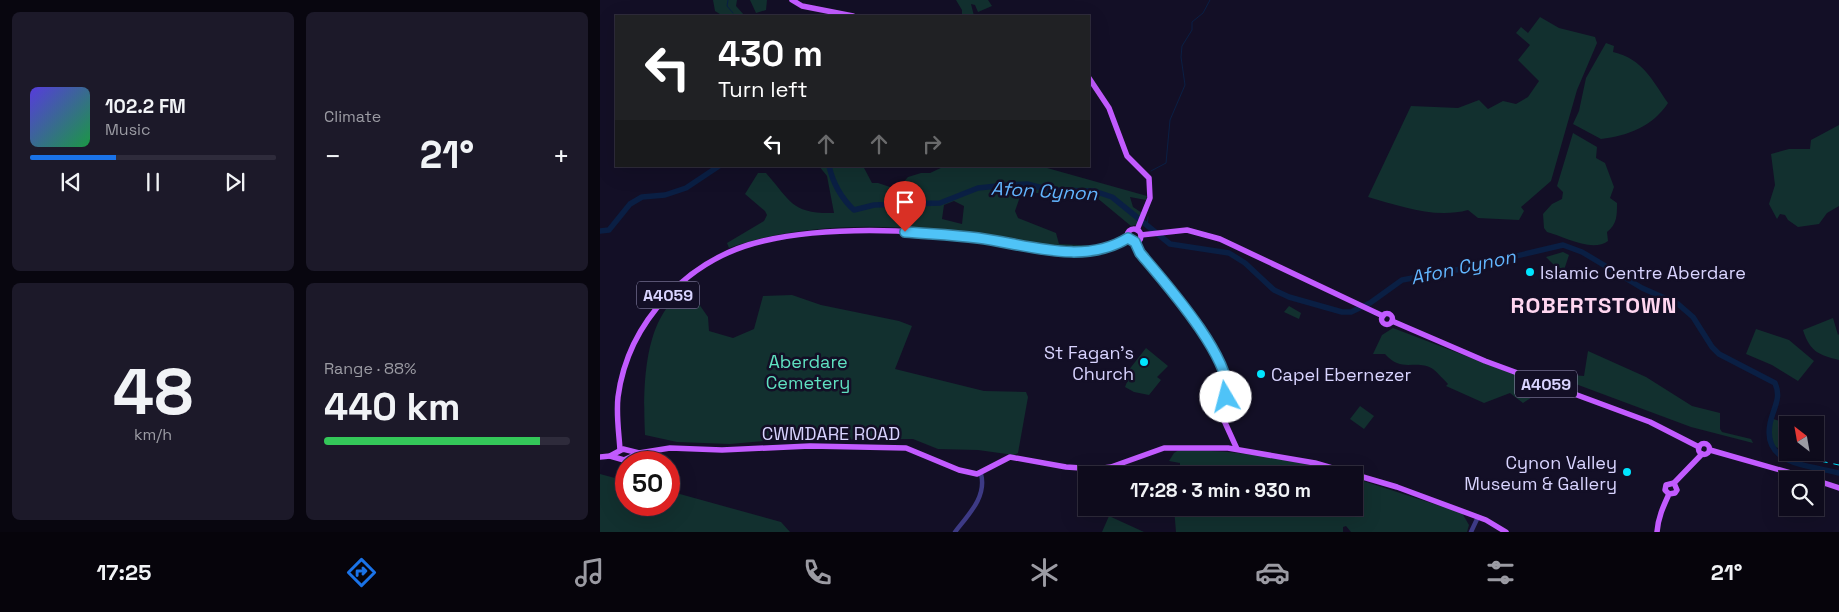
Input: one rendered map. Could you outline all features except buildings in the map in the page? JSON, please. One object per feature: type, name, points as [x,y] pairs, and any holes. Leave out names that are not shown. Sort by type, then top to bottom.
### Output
[{"type":"main road","points":[[794,1],[802,6],[848,15]]},
{"type":"main road","points":[[1090,80],[1109,108],[1128,156],[1144,172],[1151,186],[1150,198],[1138,228],[1141,236],[1135,242]]},
{"type":"main road","points":[[1138,228],[1130,230],[1128,238],[1135,242],[1140,253],[1195,320],[1212,350],[1228,387],[1222,416],[1237,448]]},
{"type":"main road","name":"A4059","points":[[1141,236],[1163,231],[1187,230],[1234,244],[1354,304],[1383,316],[1391,314],[1392,321],[1485,361],[1650,422],[1699,447]]},
{"type":"main road","name":"A4059","points":[[619,451],[621,439],[617,414],[620,387],[629,355],[641,330],[659,304],[683,280],[708,263],[739,248],[788,236],[905,232],[976,238],[1055,250],[1084,252],[1108,247],[1128,238]]},
{"type":"main road","name":"A4059","points":[[621,439],[627,451]]},
{"type":"main road","points":[[1702,454],[1699,447],[1701,444],[1707,444],[1710,450],[1784,471]]},
{"type":"main road","name":"CWMDARE ROAD","points":[[651,451],[670,448],[722,450],[810,446],[906,448],[959,470],[981,474]]},
{"type":"main road","points":[[981,474],[1000,461],[1010,458],[1066,467],[1096,469],[1111,466],[1164,448],[1237,448],[1321,464],[1429,498],[1478,517],[1506,532]]},
{"type":"main road","points":[[1669,494],[1665,490],[1665,486],[1670,482],[1674,483],[1702,454],[1707,454],[1710,450]]},
{"type":"main road","points":[[600,456],[615,454]]},
{"type":"main road","points":[[1657,532],[1658,517],[1669,494],[1673,494],[1677,490],[1674,483]]},
{"type":"main road","points":[[1824,483],[1839,488]]},
{"type":"street","points":[[955,532],[979,499],[983,489],[981,474]]},
{"type":"street","points":[[1471,532],[1478,517]]},
{"type":"green space","points":[[713,0],[737,0],[736,6],[744,15],[721,15],[715,11]]},
{"type":"green space","points":[[750,0],[767,0],[766,10],[756,13]]},
{"type":"green space","points":[[956,0],[988,0],[992,6],[978,12],[975,5],[971,4],[974,15],[962,15],[962,10]]},
{"type":"green space","points":[[1540,17],[1559,28],[1595,37],[1597,43],[1577,90],[1551,181],[1521,207],[1524,211],[1519,220],[1478,218],[1468,210],[1443,213],[1430,212],[1368,197],[1411,106],[1458,108],[1479,100],[1488,109],[1503,101],[1516,104],[1528,97],[1539,81],[1518,60],[1530,45],[1516,33],[1521,27],[1528,33]]},
{"type":"green space","points":[[1606,43],[1614,46],[1613,52],[1623,55],[1639,65],[1668,103],[1647,124],[1621,135],[1601,139],[1573,124],[1579,111],[1586,78]]},
{"type":"green space","points":[[1839,125],[1839,206],[1827,213],[1819,224],[1798,227],[1788,220],[1785,215],[1780,214],[1777,219],[1769,204],[1775,185],[1771,154],[1789,149],[1810,149],[1811,140]]},
{"type":"green space","points":[[1573,133],[1597,147],[1596,158],[1605,163],[1614,187],[1610,198],[1617,203],[1616,219],[1613,226],[1607,232],[1608,241],[1601,244],[1594,245],[1578,242],[1547,232],[1544,228],[1543,214],[1552,204],[1562,199],[1563,192],[1557,186]]},
{"type":"green space","points":[[820,167],[864,167],[872,183],[890,187],[901,185],[908,177],[921,173],[930,173],[943,167],[1044,167],[1147,196],[1146,200],[1130,197],[1133,207],[1142,213],[1136,225],[1131,226],[1096,197],[1076,198],[1022,191],[1015,211],[1018,218],[1056,233],[1059,244],[1099,246],[1084,248],[1055,248],[951,232],[887,227],[854,227],[790,233],[759,239],[729,248],[727,243],[764,221],[767,215],[765,211],[745,194],[758,173],[766,173],[787,198],[800,208],[820,213],[834,213],[827,176]],"holes":[[[954,201],[964,206],[962,224],[942,219],[944,205]]]},
{"type":"green space","points":[[1563,252],[1569,255],[1564,270],[1554,265],[1546,257]]},
{"type":"green space","name":"Aberdare Cemetery","points":[[689,290],[708,317],[709,331],[733,338],[754,329],[763,296],[792,295],[821,305],[899,321],[912,326],[895,369],[984,391],[1026,392],[1028,397],[1018,453],[1014,455],[978,450],[938,449],[913,439],[775,440],[730,444],[677,442],[645,435],[644,397],[649,354],[654,334],[662,315],[674,300]]},
{"type":"green space","points":[[1289,306],[1301,313],[1299,319],[1284,312]]},
{"type":"green space","points":[[1833,318],[1839,334],[1839,360],[1821,354],[1812,348],[1803,330]]},
{"type":"green space","points":[[1393,328],[1544,386],[1542,391],[1523,403],[1510,393],[1484,403],[1446,386],[1448,384],[1439,374],[1427,366],[1403,365],[1391,360],[1385,354],[1373,354],[1382,335]]},
{"type":"green space","points":[[1756,329],[1789,340],[1814,361],[1798,381],[1772,365],[1746,354]]},
{"type":"green space","points":[[1146,348],[1168,366],[1157,377],[1161,380],[1149,395],[1134,392],[1125,387],[1129,377],[1128,371]]},
{"type":"green space","points":[[1588,351],[1646,377],[1692,406],[1720,413],[1720,429],[1722,432],[1751,439],[1753,443],[1691,427],[1573,383],[1575,378],[1571,377],[1572,375],[1584,376]]},
{"type":"green space","points":[[1360,406],[1374,416],[1364,429],[1350,419]]},
{"type":"green space","points":[[1773,419],[1779,421],[1779,448],[1773,446],[1771,430]]},
{"type":"green space","points":[[1179,450],[1200,450],[1242,453],[1313,466],[1180,466],[1180,463],[1169,461],[1174,453]]},
{"type":"green space","points":[[600,474],[615,478],[615,516],[680,516],[680,494],[781,522],[790,532],[600,532]]},
{"type":"green space","points":[[1363,481],[1462,513],[1469,525],[1467,532],[1351,532],[1346,526],[1343,527],[1343,532],[1176,532],[1175,516],[1363,516]]},
{"type":"green space","points":[[1109,516],[1144,532],[1102,532]]},
{"type":"waterway","points":[[728,0],[727,6],[733,13]]},
{"type":"waterway","points":[[1151,171],[1166,163],[1170,120],[1185,85],[1181,57],[1182,46],[1192,30],[1192,22],[1203,13],[1210,0]]},
{"type":"waterway","name":"Afon Cynon","points":[[600,231],[609,230],[630,204],[642,197],[665,195],[686,188],[718,167]]},
{"type":"waterway","name":"Afon Cynon","points":[[829,167],[838,190],[854,210],[874,205],[940,203],[978,188],[1007,185],[1027,184],[1050,190],[1094,191],[1112,197],[1170,244],[1229,253],[1245,263],[1274,290],[1289,297],[1342,312],[1351,312],[1370,303],[1402,280],[1461,269],[1563,245],[1582,252],[1642,288],[1678,304],[1693,317],[1712,347],[1719,354],[1775,383],[1777,398],[1769,430],[1771,443],[1776,452],[1798,464],[1839,473]]},
{"type":"waterway","name":"Afon Cynon","points":[[1147,226],[1148,217]]},
{"type":"railway","points":[[1820,461],[1839,465]]},
{"type":"place","name":"Islamic Centre Aberdare","points":[[1530,272]]},
{"type":"place","name":"St Fagan's Church","points":[[1144,362]]},
{"type":"place","name":"Capel Ebernezer","points":[[1261,374]]},
{"type":"place","name":"Cynon Valley Museum & Gallery","points":[[1627,472]]},
{"type":"district","name":"ROBERTSTOWN","points":[[1594,305]]},
{"type":"route","points":[[905,232],[976,238],[1055,250],[1084,252],[1108,247],[1128,238],[1135,242],[1140,253],[1200,327],[1226,381],[1228,392],[1226,397]]}]
